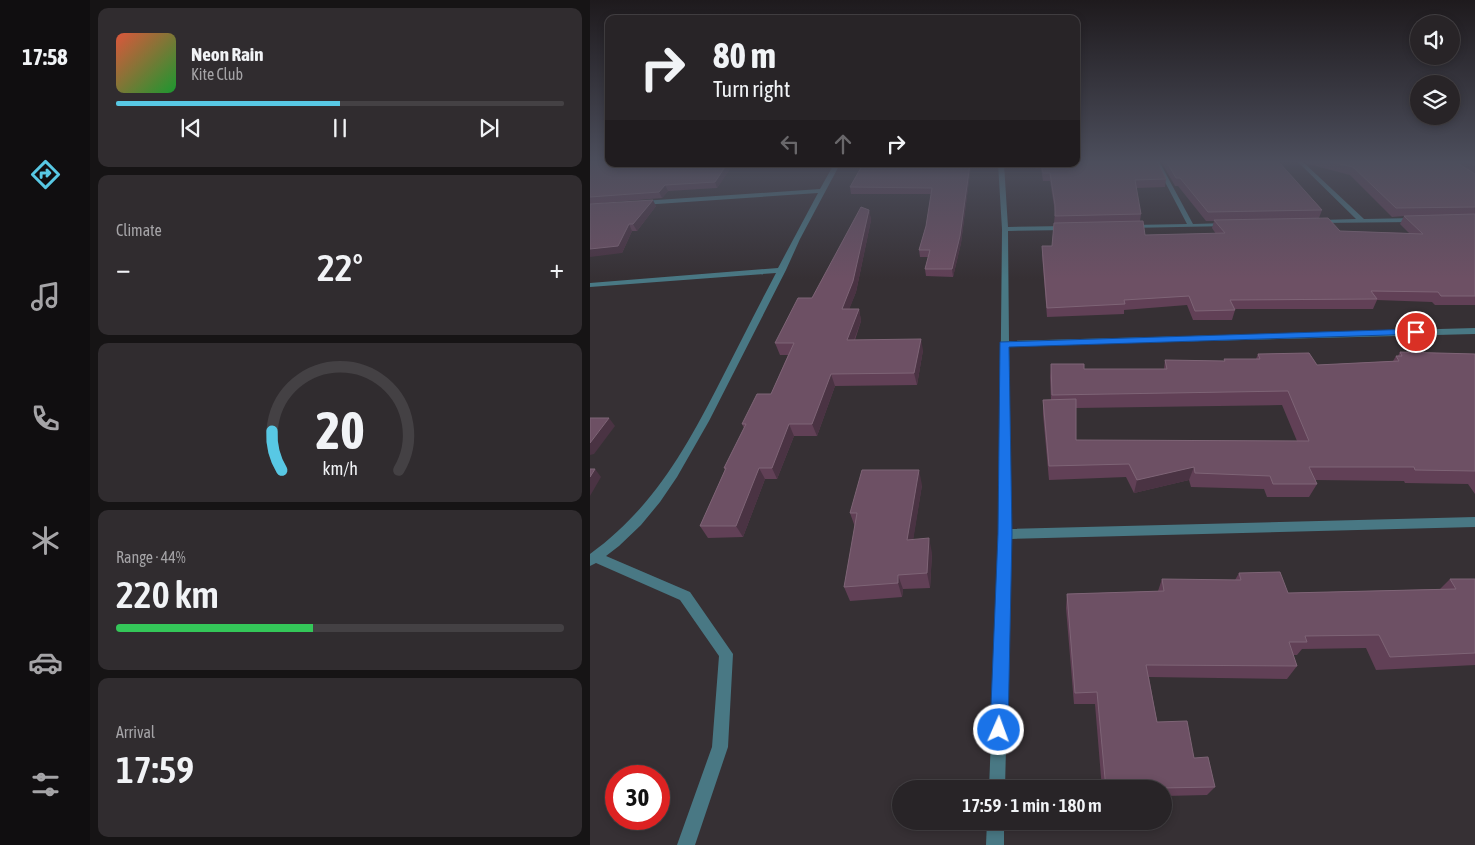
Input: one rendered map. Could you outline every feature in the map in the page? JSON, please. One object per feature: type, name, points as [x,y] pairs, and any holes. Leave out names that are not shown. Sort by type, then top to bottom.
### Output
[{"type":"street","points":[[638,204],[688,200]]},
{"type":"street","points":[[593,559],[627,533],[647,512],[689,450],[816,200]]},
{"type":"street","points":[[997,780],[1005,534],[1005,229],[1003,200]]},
{"type":"street","points":[[1177,200],[1191,226]]},
{"type":"street","points":[[1341,200],[1362,221]]},
{"type":"street","points":[[1314,222],[1418,220]]},
{"type":"street","points":[[1122,227],[1239,224]]},
{"type":"street","points":[[1005,229],[1073,228]]},
{"type":"street","points":[[590,286],[782,270]]},
{"type":"street","points":[[1004,344],[1475,331]]},
{"type":"street","points":[[1005,534],[1475,522]]},
{"type":"street","points":[[593,559],[685,596],[726,654],[720,747],[686,845]]},
{"type":"street","points":[[995,845],[996,830]]},
{"type":"building","points":[[653,200],[633,224],[629,224],[618,246],[590,249],[590,204]]},
{"type":"building","points":[[930,200],[965,200],[960,236],[952,269],[925,269],[930,250],[919,250],[926,226]]},
{"type":"building","points":[[1054,200],[1139,200],[1141,214],[1055,216]]},
{"type":"building","points":[[1198,200],[1313,200],[1322,210],[1208,212]]},
{"type":"building","points":[[1388,200],[1475,200],[1475,207],[1396,208]]},
{"type":"building","points":[[861,207],[869,210],[853,281],[842,309],[859,309],[847,340],[921,339],[914,373],[831,374],[812,424],[789,424],[772,468],[759,468],[736,526],[700,526],[726,468],[724,468],[746,424],[742,424],[757,394],[771,394],[794,343],[775,343],[798,298],[812,298]]},
{"type":"building","points":[[1475,214],[1475,296],[1441,296],[1438,292],[1371,291],[1377,299],[1230,300],[1235,310],[1195,311],[1189,296],[1124,300],[1125,304],[1047,308],[1042,246],[1052,246],[1054,223],[1143,221],[1145,235],[1225,233],[1214,220],[1328,218],[1340,231],[1423,234],[1404,216]]},
{"type":"building","points":[[1400,352],[1475,354],[1475,471],[1415,470],[1414,467],[1309,467],[1317,484],[1273,484],[1270,476],[1195,473],[1194,467],[1137,480],[1129,464],[1049,466],[1043,400],[1076,399],[1076,440],[1309,441],[1288,391],[1052,395],[1051,364],[1084,364],[1084,369],[1167,369],[1165,360],[1225,361],[1224,359],[1260,359],[1258,354],[1309,353],[1317,365],[1399,361],[1396,356],[1402,356]]},
{"type":"building","points":[[590,418],[609,418],[590,443]]},
{"type":"building","points":[[590,469],[595,469],[590,477]]},
{"type":"building","points":[[862,470],[919,470],[907,540],[929,538],[927,573],[898,575],[898,583],[844,587],[857,513],[850,513]]},
{"type":"building","points":[[1280,572],[1288,593],[1456,589],[1450,579],[1475,579],[1475,653],[1390,657],[1379,635],[1305,636],[1307,642],[1289,642],[1297,666],[1146,665],[1157,722],[1187,721],[1194,758],[1208,757],[1215,787],[1172,788],[1172,780],[1105,780],[1097,692],[1075,693],[1067,594],[1164,591],[1162,579],[1241,580],[1239,573]]},
{"type":"route","points":[[999,730],[1005,534],[1004,344],[1416,332]]}]
